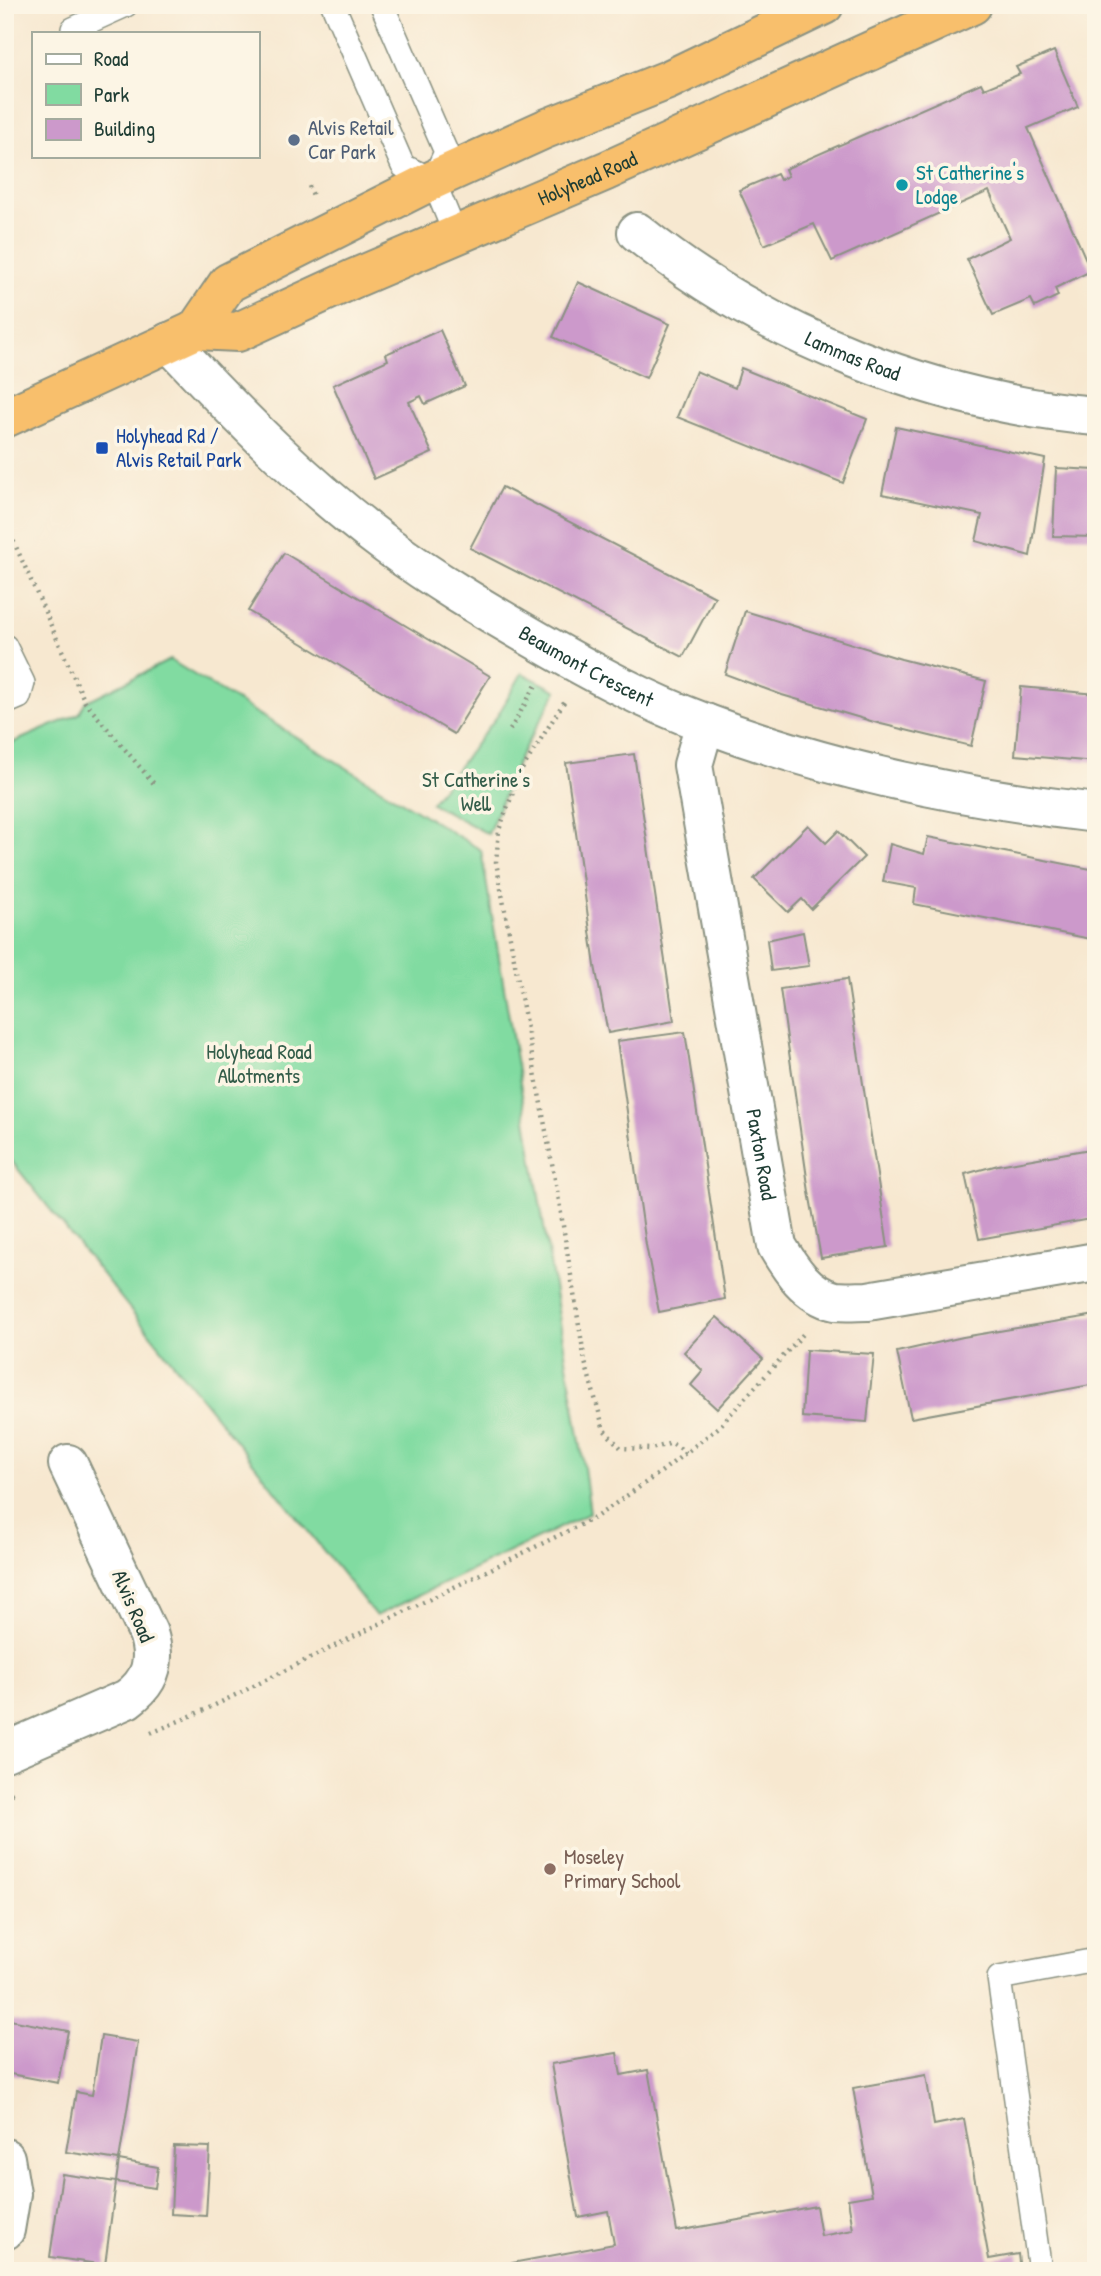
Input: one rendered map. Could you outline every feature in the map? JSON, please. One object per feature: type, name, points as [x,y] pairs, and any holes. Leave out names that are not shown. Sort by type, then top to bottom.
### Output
[{"type":"highway","points":[[182,336],[228,283],[433,180],[545,130],[668,80],[824,5]]},
{"type":"highway","name":"Holyhead Road","points":[[5,418],[182,336],[238,332],[972,5]]},
{"type":"street","name":"Lammas Road","points":[[637,232],[674,262],[728,297],[833,348],[955,391],[1021,405],[1096,416]]},
{"type":"street","name":"Beaumont Crescent","points":[[182,336],[212,389],[290,465],[387,546],[445,586],[612,682],[705,723],[788,751],[978,796],[1096,813]]},
{"type":"street","name":"Paxton Road","points":[[705,723],[693,765],[777,1246],[791,1270],[810,1288],[834,1300],[868,1301],[1096,1262]]},
{"type":"street","name":"Alvis Road","points":[[5,1752],[127,1699],[138,1691],[151,1670],[152,1646],[148,1633],[68,1465]]},
{"type":"street","points":[[5,2158],[11,2193],[5,2230]]},
{"type":"lane","points":[[74,29],[126,5]]},
{"type":"lane","points":[[333,5],[403,166],[433,180],[456,236]]},
{"type":"lane","points":[[382,5],[446,152],[433,180]]},
{"type":"lane","points":[[5,646],[23,683],[19,697],[5,703]]},
{"type":"lane","points":[[1040,2271],[999,1978],[1096,1960]]},
{"type":"path","points":[[5,301],[7,300],[12,312]]},
{"type":"path","points":[[5,522],[85,702],[155,785]]},
{"type":"path","points":[[510,730],[569,659]]},
{"type":"path","points":[[569,659],[567,697],[521,771],[499,830],[496,862],[559,1201],[585,1362],[604,1430],[621,1448],[651,1449],[672,1443],[686,1452]]},
{"type":"path","points":[[144,1736],[220,1703],[596,1517],[719,1427],[834,1300]]},
{"type":"path","points":[[5,1797],[18,1791]]},
{"type":"green space","name":"Holyhead Road Allotments","points":[[170,660],[481,850],[590,1513],[376,1616],[5,1153],[5,746],[79,714],[85,702]]},
{"type":"green space","name":"St Catherine's Well","points":[[522,673],[557,691],[520,756],[488,834],[431,803],[498,715]]},
{"type":"building","name":"St Catherine's Lodge","points":[[1054,51],[1078,107],[1028,128],[1091,271],[1055,288],[1058,296],[1035,307],[1031,299],[993,315],[967,259],[1010,238],[989,191],[832,261],[814,224],[764,245],[739,190],[777,174],[780,180],[788,176],[785,169],[981,83],[984,89],[1020,74],[1016,67]]},
{"type":"building","points":[[578,282],[670,324],[646,378],[553,337]]},
{"type":"building","points":[[440,330],[465,386],[425,404],[421,396],[409,402],[432,453],[374,479],[333,385],[388,360],[386,354]]},
{"type":"building","points":[[741,368],[867,419],[843,483],[677,417],[696,371],[735,388]]},
{"type":"building","points":[[896,427],[1045,459],[1030,556],[976,541],[982,515],[882,494]]},
{"type":"building","points":[[1056,468],[1096,470],[1096,537],[1053,536]]},
{"type":"building","points":[[502,487],[715,597],[683,657],[470,548]]},
{"type":"building","points":[[284,553],[490,676],[454,734],[248,611]]},
{"type":"building","points":[[745,611],[901,659],[986,681],[971,746],[881,724],[782,695],[725,674]]},
{"type":"building","points":[[1021,687],[1096,694],[1096,762],[1015,755]]},
{"type":"building","points":[[634,754],[674,1021],[608,1033],[595,966],[566,763]]},
{"type":"building","points":[[808,825],[826,843],[838,831],[864,857],[811,909],[802,899],[788,912],[754,879]]},
{"type":"building","points":[[928,837],[1096,870],[1096,940],[914,904],[916,888],[883,882],[890,844],[924,854]]},
{"type":"building","points":[[803,932],[809,966],[771,971],[767,940]]},
{"type":"building","points":[[847,979],[888,1247],[821,1258],[780,989]]},
{"type":"building","points":[[685,1032],[725,1299],[659,1312],[646,1245],[617,1041]]},
{"type":"building","points":[[1096,1148],[1096,1218],[979,1239],[965,1174],[998,1165]]},
{"type":"building","points":[[1096,1315],[1096,1384],[911,1418],[897,1352],[963,1337]]},
{"type":"building","points":[[717,1317],[763,1359],[717,1409],[691,1385],[703,1371],[684,1352]]},
{"type":"building","points":[[806,1350],[874,1354],[867,1422],[802,1417]]},
{"type":"building","points":[[5,2019],[68,2031],[58,2083],[5,2073]]},
{"type":"building","points":[[101,2036],[138,2042],[119,2160],[66,2152],[76,2092],[92,2095]]},
{"type":"building","points":[[617,2053],[621,2075],[648,2070],[677,2231],[816,2206],[821,2236],[853,2230],[848,2199],[872,2195],[853,2088],[926,2075],[934,2125],[964,2119],[989,2259],[1018,2254],[1020,2271],[469,2271],[614,2244],[608,2211],[578,2217],[551,2064]]},
{"type":"building","points":[[174,2146],[210,2147],[206,2216],[171,2214]]},
{"type":"building","points":[[119,2160],[158,2167],[155,2188],[116,2182]]},
{"type":"building","points":[[62,2174],[116,2182],[105,2265],[50,2257]]},
{"type":"place","name":"Alvis Retail Car Park","points":[[294,140]]},
{"type":"place","name":"St Catherine's Lodge","points":[[902,185]]},
{"type":"place","name":"Holyhead Rd / Alvis Retail Park","points":[[102,448]]},
{"type":"place","name":"Moseley Primary School","points":[[550,1869]]}]
